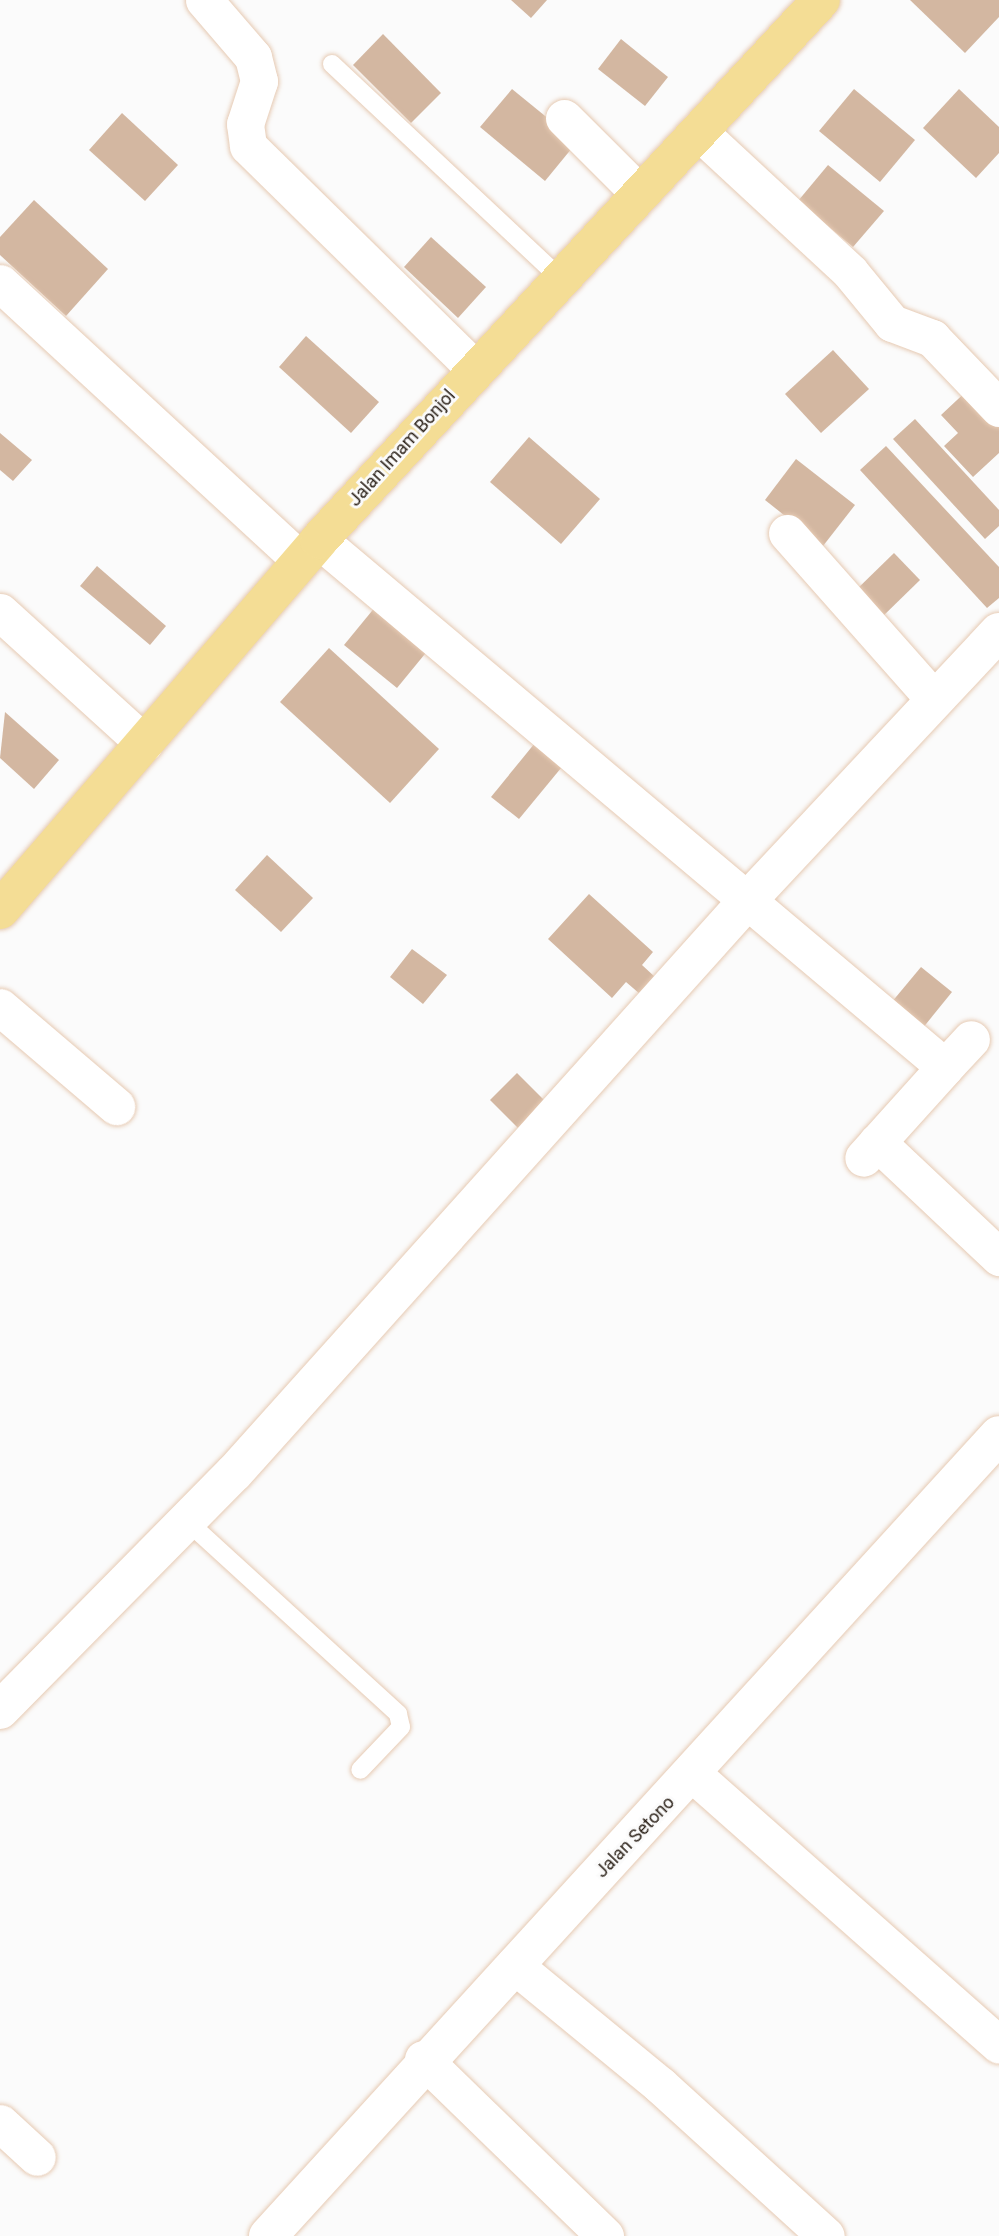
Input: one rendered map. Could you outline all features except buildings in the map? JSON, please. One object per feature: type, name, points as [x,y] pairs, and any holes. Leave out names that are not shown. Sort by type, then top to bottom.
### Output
[{"type":"main road","name":"Jalan Imam Bonjol","points":[[0,910],[310,550],[474,368],[821,0]]},
{"type":"street","points":[[204,0],[253,57],[258,81],[245,124],[248,146],[474,368]]},
{"type":"street","points":[[564,118],[639,193]]},
{"type":"street","points":[[698,131],[850,272],[892,323],[932,338],[999,408]]},
{"type":"street","points":[[0,283],[310,550],[748,900],[945,1067]]},
{"type":"street","points":[[787,533],[934,699]]},
{"type":"street","points":[[0,612],[144,743]]},
{"type":"street","points":[[0,1710],[187,1521],[748,900],[999,632]]},
{"type":"street","points":[[0,1007],[116,1105]]},
{"type":"street","points":[[971,1039],[870,1150],[999,1257]]},
{"type":"street","name":"Jalan Setono","points":[[268,2236],[423,2059],[694,1776],[999,1435]]},
{"type":"street","points":[[694,1776],[999,2045]]},
{"type":"street","points":[[514,1965],[826,2236]]},
{"type":"street","points":[[423,2059],[605,2236]]},
{"type":"street","points":[[0,2123],[37,2157]]},
{"type":"lane","points":[[332,64],[559,277]]},
{"type":"lane","points":[[187,1521],[398,1714],[401,1727],[360,1770]]}]
